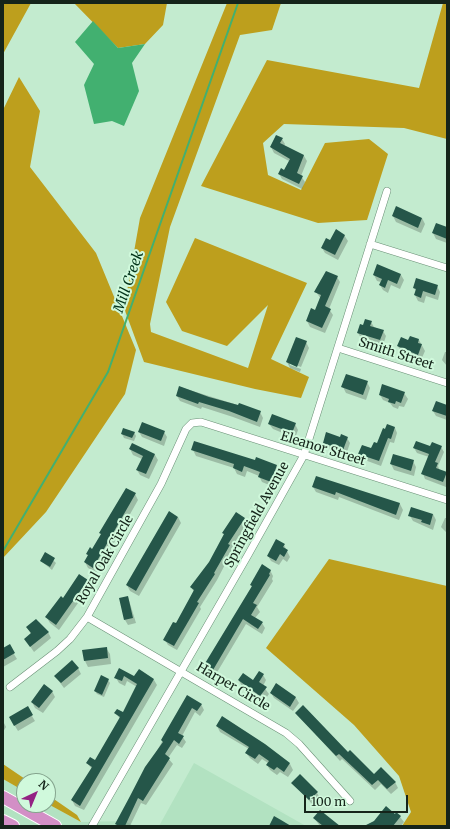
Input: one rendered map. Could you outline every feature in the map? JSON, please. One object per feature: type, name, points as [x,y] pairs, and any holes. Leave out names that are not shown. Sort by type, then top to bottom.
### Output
[{"type":"highway","points":[[3,797],[55,826]]},
{"type":"highway","points":[[3,821],[13,826]]},
{"type":"street","name":"Springfield Avenue","points":[[93,826],[304,455],[388,190]]},
{"type":"street","points":[[370,244],[447,268]]},
{"type":"street","name":"Smith Street","points":[[338,348],[447,383]]},
{"type":"street","name":"Eleanor Street","points":[[192,423],[202,422],[447,500]]},
{"type":"street","name":"Royal Oak Circle","points":[[10,687],[57,651],[70,639],[87,617],[161,484],[186,429],[192,423]]},
{"type":"street","name":"Harper Circle","points":[[87,617],[286,733],[299,744],[350,801]]},
{"type":"shaded area","points":[[3,3],[31,3],[3,54]]},
{"type":"shaded area","points":[[74,3],[167,3],[163,25],[145,44],[118,48]]},
{"type":"shaded area","points":[[227,3],[281,3],[272,30],[240,35],[170,227],[150,324],[151,332],[248,368],[268,305],[227,346],[182,331],[166,302],[195,238],[307,283],[271,359],[309,377],[301,398],[255,389],[144,362],[124,308],[140,218]]},
{"type":"shaded area","points":[[443,3],[447,3],[447,139],[404,128],[284,124],[263,143],[268,175],[301,190],[325,143],[369,139],[388,154],[367,220],[318,223],[201,186],[267,60],[419,88]]},
{"type":"shaded area","points":[[93,21],[118,48],[145,44],[132,63],[139,91],[124,126],[112,121],[94,124],[84,85],[94,64],[75,42]]},
{"type":"shaded area","points":[[19,77],[40,111],[30,167],[96,253],[136,350],[125,394],[46,512],[3,558],[3,110]]},
{"type":"shaded area","points":[[329,559],[447,586],[447,826],[402,826],[411,812],[399,776],[354,725],[266,648]]},
{"type":"shaded area","points":[[194,763],[306,826],[159,826]]},
{"type":"shaded area","points":[[3,764],[16,773],[16,786],[3,779]]},
{"type":"shaded area","points":[[3,779],[16,786],[16,813],[56,813],[56,808],[81,822],[125,821],[134,826],[3,826]]},
{"type":"shaded area","points":[[56,801],[77,815],[81,822],[56,808]]},
{"type":"building","points":[[276,135],[283,138],[280,143],[304,155],[297,173],[303,176],[299,184],[278,174],[281,168],[284,170],[290,159],[270,147]]},
{"type":"building","points":[[396,206],[422,218],[418,228],[392,216]]},
{"type":"building","points":[[436,223],[447,227],[447,239],[432,233]]},
{"type":"building","points":[[336,229],[345,235],[335,255],[321,248],[326,238],[330,240]]},
{"type":"building","points":[[377,264],[401,274],[397,284],[388,280],[385,288],[379,285],[382,279],[373,275]]},
{"type":"building","points":[[326,271],[338,276],[325,306],[331,309],[322,328],[306,321],[311,308],[315,310],[321,295],[314,292]]},
{"type":"building","points":[[416,278],[438,285],[435,295],[423,291],[421,298],[414,295],[416,289],[413,288]]},
{"type":"building","points":[[365,319],[372,321],[370,326],[384,330],[380,340],[357,333],[360,324],[363,325]]},
{"type":"building","points":[[410,336],[419,339],[418,343],[422,344],[418,355],[397,346],[401,337],[408,340]]},
{"type":"building","points":[[296,337],[307,341],[297,367],[286,362]]},
{"type":"building","points":[[346,374],[368,381],[363,395],[341,387]]},
{"type":"building","points":[[382,384],[405,392],[401,403],[396,401],[395,404],[388,402],[389,399],[379,395]]},
{"type":"building","points":[[179,386],[209,397],[238,405],[239,403],[261,411],[257,422],[229,411],[199,402],[198,404],[176,396]]},
{"type":"building","points":[[436,401],[447,405],[447,416],[432,411]]},
{"type":"building","points":[[272,414],[296,423],[292,433],[268,424]]},
{"type":"building","points":[[142,422],[165,431],[161,441],[138,432]]},
{"type":"building","points":[[387,424],[395,427],[391,439],[388,438],[379,461],[358,454],[362,445],[371,448],[374,442],[377,443],[383,428],[385,429]]},
{"type":"building","points":[[123,428],[135,432],[132,438],[121,434]]},
{"type":"building","points":[[326,432],[340,437],[341,434],[348,437],[343,450],[323,443]]},
{"type":"building","points":[[194,441],[255,460],[256,457],[277,465],[271,482],[258,477],[260,472],[244,466],[242,472],[233,468],[234,464],[191,450]]},
{"type":"building","points":[[416,441],[430,446],[432,442],[442,446],[435,462],[438,463],[436,468],[447,472],[443,482],[421,474],[429,454],[413,448]]},
{"type":"building","points":[[132,443],[155,454],[146,474],[136,470],[143,456],[129,449]]},
{"type":"building","points":[[393,454],[414,460],[411,471],[390,464]]},
{"type":"building","points":[[316,476],[400,503],[396,515],[336,492],[335,495],[312,487]]},
{"type":"building","points":[[126,488],[136,493],[93,568],[84,562],[88,555],[86,554],[90,547],[92,549],[101,534],[99,533]]},
{"type":"building","points":[[411,507],[433,514],[430,525],[421,522],[422,520],[408,516]]},
{"type":"building","points":[[169,511],[178,517],[136,591],[126,585]]},
{"type":"building","points":[[236,512],[245,518],[228,544],[230,545],[214,573],[215,574],[197,602],[199,603],[174,646],[163,640],[173,622],[176,623],[194,590],[190,587],[209,562],[224,534],[222,533]]},
{"type":"building","points":[[276,539],[285,544],[283,547],[288,550],[284,557],[280,554],[276,561],[267,556]]},
{"type":"building","points":[[45,552],[55,558],[50,567],[40,561]]},
{"type":"building","points":[[262,564],[271,570],[270,575],[253,603],[257,605],[251,615],[263,622],[258,629],[243,619],[213,670],[204,665],[252,586],[250,585]]},
{"type":"building","points":[[79,574],[88,580],[56,625],[45,617],[61,596],[63,598]]},
{"type":"building","points":[[128,596],[133,618],[124,620],[119,598]]},
{"type":"building","points":[[36,619],[49,632],[30,647],[24,639],[31,633],[26,627]]},
{"type":"building","points":[[10,644],[15,653],[3,660],[3,648]]},
{"type":"building","points":[[107,647],[108,658],[84,661],[82,650]]},
{"type":"building","points":[[72,660],[79,668],[61,683],[54,676]]},
{"type":"building","points":[[119,668],[134,676],[139,669],[154,679],[80,806],[71,800],[92,767],[86,763],[90,757],[95,760],[120,717],[114,713],[117,709],[123,712],[137,684],[124,676],[122,681],[114,678]]},
{"type":"building","points":[[259,671],[264,674],[259,682],[267,687],[260,696],[238,680],[243,673],[253,680]]},
{"type":"building","points":[[101,675],[109,679],[102,695],[94,691]]},
{"type":"building","points":[[276,683],[296,697],[290,707],[270,693]]},
{"type":"building","points":[[44,684],[53,691],[39,708],[31,702]]},
{"type":"building","points":[[187,695],[202,704],[197,711],[192,708],[178,733],[184,736],[179,744],[174,740],[165,754],[170,758],[143,801],[138,798],[125,826],[115,824],[145,767],[163,742],[161,740]]},
{"type":"building","points":[[303,705],[348,752],[350,750],[374,774],[381,767],[396,782],[387,789],[378,780],[372,785],[339,754],[336,756],[295,713]]},
{"type":"building","points":[[28,706],[33,715],[14,726],[9,717]]},
{"type":"building","points":[[222,716],[265,744],[290,763],[284,772],[277,767],[274,770],[266,765],[269,761],[259,754],[255,759],[245,753],[249,747],[216,726]]},
{"type":"building","points":[[300,774],[318,792],[309,800],[291,783]]},
{"type":"building","points":[[386,806],[395,814],[396,812],[401,816],[393,826],[364,826],[374,821]]},
{"type":"building","points":[[320,810],[340,826],[323,826],[313,818]]},
{"type":"building","points":[[274,816],[281,820],[291,826],[269,826]]},
{"type":"waterway","name":"Mill Creek","points":[[3,551],[108,372],[238,3]]}]
